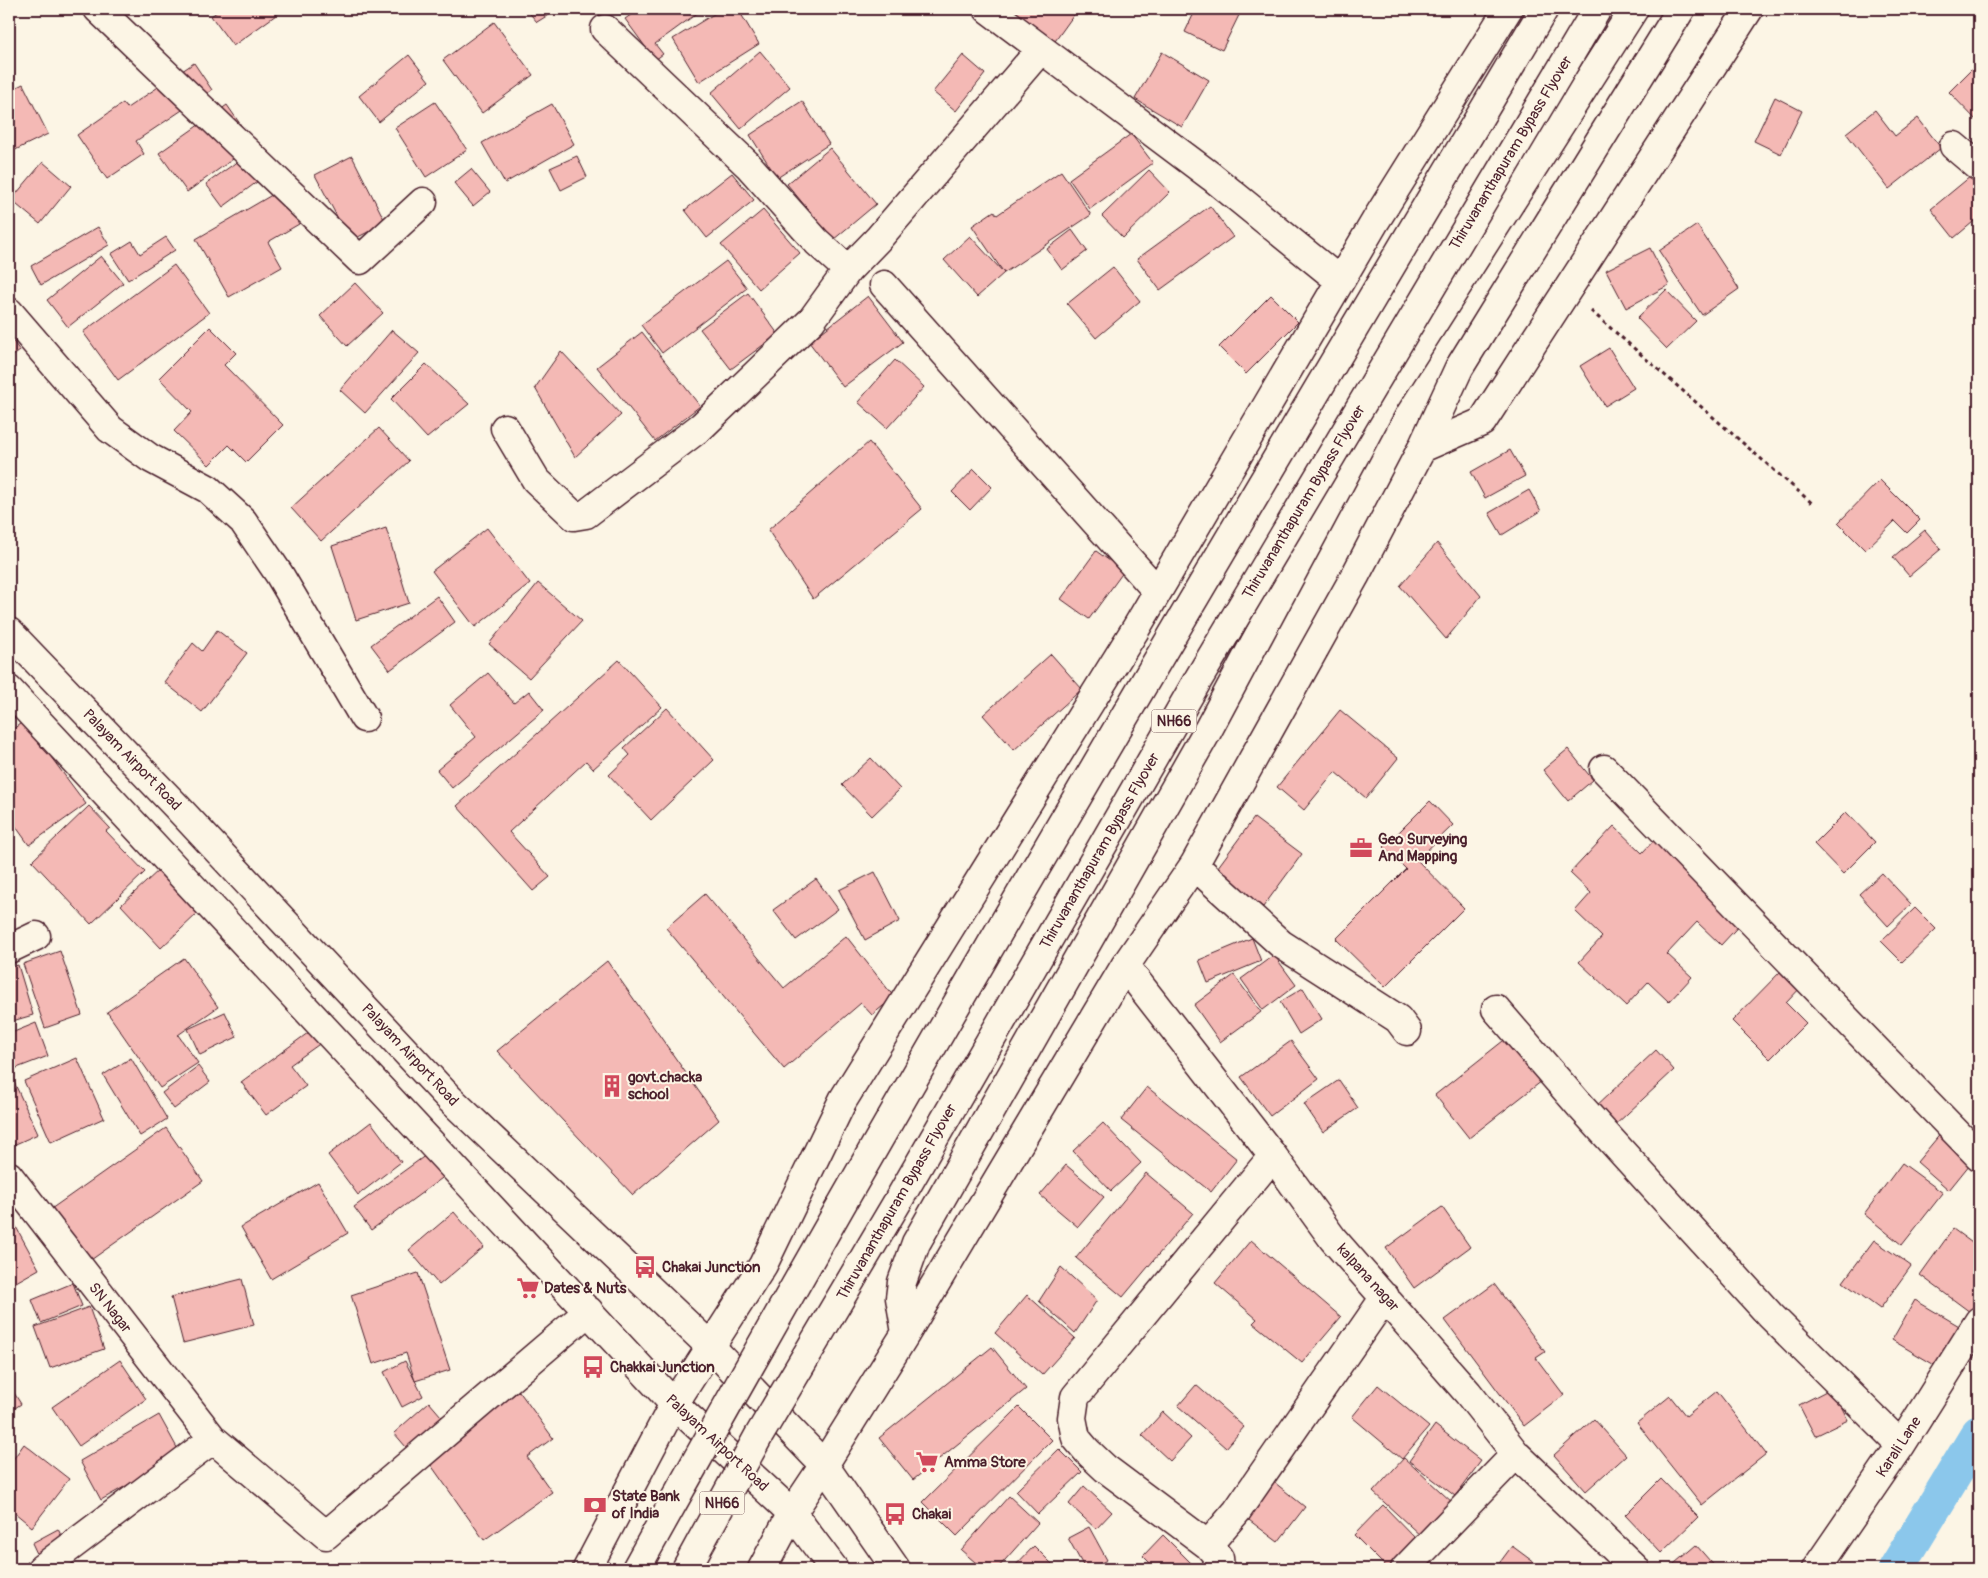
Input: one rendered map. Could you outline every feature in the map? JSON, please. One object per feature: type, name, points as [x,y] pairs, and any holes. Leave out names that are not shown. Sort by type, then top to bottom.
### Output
[{"type":"main road","points":[[98,9],[360,260],[423,202]]},
{"type":"main road","points":[[988,9],[1212,177],[1340,281]]},
{"type":"main road","points":[[587,1569],[674,1404],[763,1264],[843,1100],[1157,591],[1376,220],[1508,9]]},
{"type":"main road","name":"NH66","points":[[636,1569],[720,1416],[1163,649],[1544,9]]},
{"type":"main road","name":"Thiruvananthapuram Bypass Flyover","points":[[686,1569],[758,1437],[898,1201],[1199,678],[1596,9]]},
{"type":"main road","points":[[906,1333],[900,1298],[904,1272],[916,1243],[1208,730],[1385,399],[1634,9]]},
{"type":"main road","points":[[762,1569],[792,1513],[906,1333],[1125,966],[1194,865],[1355,576],[1422,448],[1459,368],[1681,9]]},
{"type":"main road","points":[[1422,448],[1482,422],[1749,9]]},
{"type":"main road","points":[[605,29],[748,165],[817,242],[848,270]]},
{"type":"main road","points":[[505,428],[536,480],[574,516],[586,514],[702,426],[811,321],[848,270],[878,239],[1041,48]]},
{"type":"main road","points":[[1954,146],[1979,167]]},
{"type":"main road","points":[[884,285],[1157,591]]},
{"type":"main road","points":[[9,312],[110,429],[150,458],[208,489],[243,521],[280,574],[364,718]]},
{"type":"main road","name":"Palayam Airport Road","points":[[9,632],[177,807],[450,1099],[711,1347],[824,1465],[896,1569]]},
{"type":"main road","name":"Palayam Airport Road","points":[[9,690],[674,1404],[792,1513],[834,1569]]},
{"type":"main road","points":[[1604,769],[1979,1156]]},
{"type":"main road","points":[[1194,865],[1281,944],[1398,1020],[1407,1031]]},
{"type":"main road","points":[[9,949],[36,936]]},
{"type":"main road","name":"kalpana nagar","points":[[1125,966],[1273,1156],[1333,1239],[1468,1393],[1516,1454],[1634,1569]]},
{"type":"main road","points":[[1496,1009],[1580,1106],[1770,1315],[1901,1445]]},
{"type":"main road","points":[[1220,1569],[1219,1558],[1208,1545],[1105,1468],[1076,1438],[1072,1418],[1075,1398],[1273,1156]]},
{"type":"main road","name":"SN Nagar","points":[[9,1176],[213,1439],[326,1535],[589,1311]]},
{"type":"main road","points":[[1208,1545],[1236,1511],[1385,1297]]},
{"type":"main road","name":"Karali Lane","points":[[1816,1569],[1901,1445],[1979,1321]]},
{"type":"main road","points":[[40,1569],[213,1439]]},
{"type":"main road","points":[[1405,1569],[1516,1454]]},
{"type":"path","points":[[1566,291],[1813,504]]},
{"type":"building","points":[[221,9],[283,10],[233,46],[211,16]]},
{"type":"building","points":[[526,9],[558,9],[537,22]]},
{"type":"building","points":[[639,9],[703,9],[655,44],[663,54],[655,60],[625,19]]},
{"type":"building","points":[[722,9],[738,9],[759,44],[699,82],[673,39]]},
{"type":"building","points":[[1005,9],[1078,9],[1053,44]]},
{"type":"building","points":[[1196,9],[1242,9],[1222,50],[1185,32]]},
{"type":"building","points":[[494,22],[533,75],[482,113],[443,60]]},
{"type":"building","points":[[760,51],[790,87],[741,129],[711,93]]},
{"type":"building","points":[[1162,52],[1209,80],[1182,127],[1135,99]]},
{"type":"building","points":[[409,55],[429,81],[379,122],[359,96]]},
{"type":"building","points":[[963,55],[985,74],[956,111],[933,92]]},
{"type":"building","points":[[1979,62],[1979,123],[1949,92]]},
{"type":"building","points":[[194,63],[212,90],[136,141],[144,154],[107,179],[77,135],[123,103],[127,108]]},
{"type":"building","points":[[23,84],[48,134],[9,153],[9,91]]},
{"type":"building","points":[[1775,97],[1802,111],[1781,154],[1754,141]]},
{"type":"building","points":[[802,101],[829,144],[777,178],[750,135]]},
{"type":"building","points":[[435,102],[467,150],[426,177],[395,128]]},
{"type":"building","points":[[552,104],[574,144],[505,183],[482,143]]},
{"type":"building","points":[[227,105],[254,144],[187,192],[159,153]]},
{"type":"building","points":[[1875,110],[1895,136],[1918,118],[1941,148],[1889,189],[1846,133]]},
{"type":"building","points":[[1131,134],[1153,163],[1090,209],[1069,179]]},
{"type":"building","points":[[830,148],[876,204],[833,240],[787,184]]},
{"type":"building","points":[[245,156],[261,179],[223,207],[206,184]]},
{"type":"building","points":[[352,156],[386,223],[350,241],[315,175]]},
{"type":"building","points":[[577,156],[587,177],[561,190],[550,168]]},
{"type":"building","points":[[43,162],[71,186],[40,224],[11,200]]},
{"type":"building","points":[[471,169],[490,192],[473,206],[454,183]]},
{"type":"building","points":[[1149,170],[1170,192],[1123,238],[1102,216]]},
{"type":"building","points":[[1061,171],[1091,215],[1004,273],[972,226],[994,211],[997,215]]},
{"type":"building","points":[[732,173],[754,200],[707,238],[685,210]]},
{"type":"building","points":[[1971,176],[1979,186],[1979,217],[1954,238],[1931,209]]},
{"type":"building","points":[[289,185],[289,207],[299,224],[268,242],[282,267],[229,297],[196,239]]},
{"type":"building","points":[[1210,206],[1233,237],[1160,290],[1137,259]]},
{"type":"building","points":[[763,210],[800,253],[759,289],[721,245]]},
{"type":"building","points":[[1697,225],[1739,289],[1702,315],[1659,251]]},
{"type":"building","points":[[98,227],[109,245],[41,285],[31,266]]},
{"type":"building","points":[[1072,230],[1087,251],[1062,270],[1047,249]]},
{"type":"building","points":[[970,236],[1004,273],[977,297],[944,260]]},
{"type":"building","points":[[166,237],[175,250],[128,280],[111,254],[132,241],[140,254]]},
{"type":"building","points":[[1650,248],[1669,285],[1626,308],[1606,270]]},
{"type":"building","points":[[101,256],[123,283],[68,327],[47,300]]},
{"type":"building","points":[[726,261],[747,288],[662,353],[641,325]]},
{"type":"building","points":[[174,265],[209,313],[118,380],[83,332]]},
{"type":"building","points":[[1113,267],[1140,301],[1096,338],[1067,304]]},
{"type":"building","points":[[355,283],[383,313],[347,346],[320,316]]},
{"type":"building","points":[[1666,290],[1696,321],[1667,349],[1637,318]]},
{"type":"building","points":[[748,293],[778,334],[731,369],[700,329]]},
{"type":"building","points":[[1271,295],[1298,322],[1246,374],[1219,347]]},
{"type":"building","points":[[868,296],[903,342],[843,387],[809,342]]},
{"type":"building","points":[[210,327],[236,353],[224,365],[283,425],[246,462],[229,445],[209,465],[174,431],[192,412],[159,378]]},
{"type":"building","points":[[392,330],[419,353],[365,413],[340,390]]},
{"type":"building","points":[[642,332],[700,406],[655,441],[597,367]]},
{"type":"building","points":[[9,336],[20,351],[9,359]]},
{"type":"building","points":[[1609,348],[1634,388],[1605,406],[1580,366]]},
{"type":"building","points":[[561,351],[621,415],[575,457],[535,388]]},
{"type":"building","points":[[895,360],[924,387],[887,428],[858,402]]},
{"type":"building","points":[[426,364],[469,404],[427,438],[391,399]]},
{"type":"building","points":[[379,428],[409,461],[321,541],[291,508]]},
{"type":"building","points":[[869,442],[922,509],[813,599],[768,530]]},
{"type":"building","points":[[1510,450],[1525,476],[1485,498],[1471,472]]},
{"type":"building","points":[[974,469],[992,487],[970,510],[952,492]]},
{"type":"building","points":[[1880,480],[1920,520],[1907,533],[1895,521],[1865,550],[1838,523]]},
{"type":"building","points":[[1529,490],[1541,511],[1502,535],[1489,513]]},
{"type":"building","points":[[386,528],[409,603],[356,620],[332,546]]},
{"type":"building","points":[[487,528],[530,584],[475,627],[432,571]]},
{"type":"building","points":[[1925,530],[1941,549],[1909,576],[1893,557]]},
{"type":"building","points":[[1437,543],[1481,596],[1446,639],[1400,586]]},
{"type":"building","points":[[1096,551],[1124,571],[1089,619],[1061,599]]},
{"type":"building","points":[[538,583],[582,621],[529,678],[489,644]]},
{"type":"building","points":[[437,596],[455,622],[390,670],[371,645]]},
{"type":"building","points":[[217,630],[247,653],[202,712],[164,682],[193,643],[202,651]]},
{"type":"building","points":[[1051,654],[1082,689],[1014,750],[983,715]]},
{"type":"building","points":[[619,660],[662,707],[593,769],[586,761],[509,832],[550,877],[533,891],[457,806]]},
{"type":"building","points":[[488,673],[514,703],[529,691],[544,710],[452,788],[437,770],[476,737],[450,705]]},
{"type":"building","points":[[667,708],[714,760],[651,820],[609,775],[630,755],[624,748]]},
{"type":"building","points":[[1340,710],[1398,758],[1366,798],[1335,772],[1304,810],[1277,787]]},
{"type":"building","points":[[24,721],[86,804],[29,845],[9,817],[9,732]]},
{"type":"building","points":[[1568,749],[1593,780],[1568,801],[1543,770]]},
{"type":"building","points":[[871,758],[900,789],[872,816],[842,785]]},
{"type":"building","points":[[1430,801],[1453,825],[1417,860],[1464,908],[1385,987],[1336,939],[1406,869],[1384,847]]},
{"type":"building","points":[[89,806],[110,828],[106,831],[145,872],[91,924],[32,861]]},
{"type":"building","points":[[1846,812],[1875,842],[1843,874],[1814,844]]},
{"type":"building","points":[[1254,818],[1302,854],[1263,907],[1215,871]]},
{"type":"building","points":[[1614,826],[1642,853],[1658,836],[1745,919],[1721,945],[1697,922],[1667,954],[1692,977],[1669,1002],[1648,982],[1626,1006],[1579,962],[1602,937],[1575,911],[1591,893],[1570,873]]},
{"type":"building","points":[[159,870],[198,913],[161,948],[121,905]]},
{"type":"building","points":[[875,872],[900,921],[865,940],[839,890]]},
{"type":"building","points":[[1882,873],[1911,904],[1888,926],[1859,894]]},
{"type":"building","points":[[816,879],[838,909],[796,940],[773,910]]},
{"type":"building","points":[[705,894],[784,988],[846,936],[894,997],[872,1015],[861,1003],[784,1069],[666,928]]},
{"type":"building","points":[[1915,908],[1936,929],[1902,962],[1881,941]]},
{"type":"building","points":[[1252,938],[1261,961],[1208,983],[1199,960]]},
{"type":"building","points":[[60,951],[82,1015],[45,1028],[23,964]]},
{"type":"building","points":[[1274,955],[1296,985],[1263,1010],[1241,979]]},
{"type":"building","points":[[184,958],[218,1007],[178,1035],[198,1063],[160,1088],[107,1012]]},
{"type":"building","name":"govt.chacka school","points":[[607,961],[719,1120],[633,1195],[497,1051]]},
{"type":"building","points":[[18,965],[33,1015],[9,1022],[9,968]]},
{"type":"building","points":[[1785,967],[1803,985],[1786,1003],[1806,1023],[1770,1059],[1732,1021]]},
{"type":"building","points":[[1234,975],[1261,1012],[1220,1042],[1194,1005]]},
{"type":"building","points":[[1303,988],[1322,1019],[1299,1034],[1280,1002]]},
{"type":"building","points":[[225,1012],[237,1037],[200,1055],[188,1029]]},
{"type":"building","points":[[36,1023],[48,1056],[9,1071],[9,1034]]},
{"type":"building","points":[[316,1027],[325,1040],[290,1065],[306,1086],[266,1115],[241,1082]]},
{"type":"building","points":[[1508,1037],[1542,1081],[1469,1138],[1435,1095]]},
{"type":"building","points":[[1291,1041],[1319,1079],[1270,1116],[1241,1077]]},
{"type":"building","points":[[1656,1050],[1674,1070],[1612,1128],[1594,1108]]},
{"type":"building","points":[[77,1058],[104,1118],[51,1142],[24,1081]]},
{"type":"building","points":[[131,1058],[167,1119],[140,1136],[103,1075]]},
{"type":"building","points":[[198,1066],[210,1082],[174,1109],[162,1093]]},
{"type":"building","points":[[1339,1080],[1358,1108],[1323,1132],[1304,1104]]},
{"type":"building","points":[[14,1082],[38,1134],[9,1147],[9,1085]]},
{"type":"building","points":[[1147,1087],[1237,1159],[1211,1192],[1121,1120]]},
{"type":"building","points":[[371,1122],[401,1162],[358,1195],[328,1155]]},
{"type":"building","points":[[1103,1123],[1141,1163],[1111,1191],[1073,1151]]},
{"type":"building","points":[[166,1128],[203,1181],[88,1262],[51,1209]]},
{"type":"building","points":[[1942,1132],[1974,1159],[1949,1190],[1917,1162]]},
{"type":"building","points":[[433,1150],[449,1173],[371,1230],[354,1207]]},
{"type":"building","points":[[1902,1163],[1943,1193],[1902,1245],[1864,1214]]},
{"type":"building","points":[[1066,1165],[1104,1197],[1078,1227],[1040,1195]]},
{"type":"building","points":[[1146,1173],[1193,1213],[1123,1297],[1076,1258]]},
{"type":"building","points":[[318,1182],[348,1233],[271,1279],[241,1227]]},
{"type":"building","points":[[1442,1207],[1470,1247],[1414,1288],[1386,1248]]},
{"type":"building","points":[[454,1212],[484,1247],[439,1285],[409,1250]]},
{"type":"building","points":[[9,1214],[39,1269],[9,1286]]},
{"type":"building","points":[[1953,1229],[1979,1248],[1979,1300],[1970,1312],[1920,1275]]},
{"type":"building","points":[[1251,1240],[1341,1317],[1302,1363],[1253,1323],[1257,1319],[1215,1283]]},
{"type":"building","points":[[1874,1240],[1911,1266],[1880,1309],[1843,1282]]},
{"type":"building","points":[[1061,1267],[1097,1300],[1075,1333],[1039,1301]]},
{"type":"building","points":[[418,1273],[450,1370],[415,1381],[406,1353],[373,1364],[351,1295]]},
{"type":"building","points":[[242,1279],[254,1325],[183,1343],[171,1297]]},
{"type":"building","points":[[73,1283],[82,1306],[41,1323],[32,1300]]},
{"type":"building","points":[[1494,1284],[1545,1352],[1536,1358],[1564,1395],[1524,1426],[1445,1320]]},
{"type":"building","points":[[1027,1295],[1075,1338],[1042,1375],[995,1333]]},
{"type":"building","points":[[1915,1300],[1966,1330],[1943,1370],[1892,1340]]},
{"type":"building","points":[[89,1307],[104,1349],[50,1368],[35,1327]]},
{"type":"building","points":[[992,1347],[1026,1389],[913,1480],[879,1438]]},
{"type":"building","points":[[120,1360],[146,1399],[79,1446],[52,1407]]},
{"type":"building","points":[[405,1361],[423,1396],[402,1407],[384,1372]]},
{"type":"building","points":[[9,1385],[21,1404],[9,1412]]},
{"type":"building","points":[[1196,1385],[1244,1427],[1226,1448],[1178,1406]]},
{"type":"building","points":[[1378,1385],[1429,1427],[1402,1459],[1352,1417]]},
{"type":"building","points":[[1832,1388],[1848,1420],[1815,1436],[1799,1405]]},
{"type":"building","points":[[519,1391],[553,1438],[527,1457],[552,1492],[484,1540],[426,1458]]},
{"type":"building","points":[[1717,1391],[1766,1454],[1702,1505],[1637,1423],[1670,1396],[1686,1416]]},
{"type":"building","points":[[429,1402],[447,1423],[412,1454],[394,1433]]},
{"type":"building","points":[[1019,1407],[1052,1440],[957,1536],[923,1502]]},
{"type":"building","points":[[1163,1412],[1191,1438],[1170,1461],[1142,1435]]},
{"type":"building","points":[[159,1415],[181,1455],[101,1500],[80,1461]]},
{"type":"building","points":[[1594,1419],[1626,1455],[1586,1491],[1554,1455]]},
{"type":"building","points":[[1435,1425],[1481,1461],[1455,1496],[1409,1461]]},
{"type":"building","points":[[24,1444],[69,1479],[32,1527],[9,1508],[9,1465]]},
{"type":"building","points":[[1059,1449],[1082,1472],[1038,1514],[1016,1491]]},
{"type":"building","points":[[1404,1458],[1453,1503],[1422,1537],[1373,1492]]},
{"type":"building","points":[[1269,1478],[1305,1507],[1278,1542],[1241,1514]]},
{"type":"building","points":[[1661,1479],[1698,1517],[1661,1553],[1625,1515]]},
{"type":"building","points":[[1084,1486],[1112,1512],[1096,1529],[1069,1504]]},
{"type":"building","points":[[1009,1496],[1038,1523],[997,1569],[983,1569],[961,1550]]},
{"type":"building","points":[[1383,1505],[1417,1540],[1388,1569],[1354,1535]]},
{"type":"building","points":[[1089,1527],[1107,1560],[1089,1569],[1085,1569],[1068,1538]]},
{"type":"building","points":[[58,1529],[66,1546],[40,1560],[32,1543]]},
{"type":"building","points":[[1163,1535],[1192,1564],[1187,1569],[1150,1569],[1153,1566],[1143,1556]]},
{"type":"building","points":[[1696,1545],[1717,1569],[1668,1569]]},
{"type":"building","points":[[1034,1546],[1057,1569],[1012,1569]]},
{"type":"building","points":[[1512,1546],[1543,1569],[1495,1569]]},
{"type":"waterway","points":[[1896,1569],[1979,1433]]},
{"type":"place","name":"Geo Surveying And Mapping","points":[[1361,848]]},
{"type":"place","name":"govt.chacka school","points":[[612,1086]]},
{"type":"place","name":"Chakai Junction","points":[[645,1267]]},
{"type":"place","name":"Dates & Nuts","points":[[528,1288]]},
{"type":"place","name":"Chakkai Junction","points":[[593,1367]]},
{"type":"place","name":"Amma Store","points":[[927,1462]]},
{"type":"place","name":"State Bank of India","points":[[595,1505]]},
{"type":"place","name":"Chakai","points":[[895,1514]]}]
